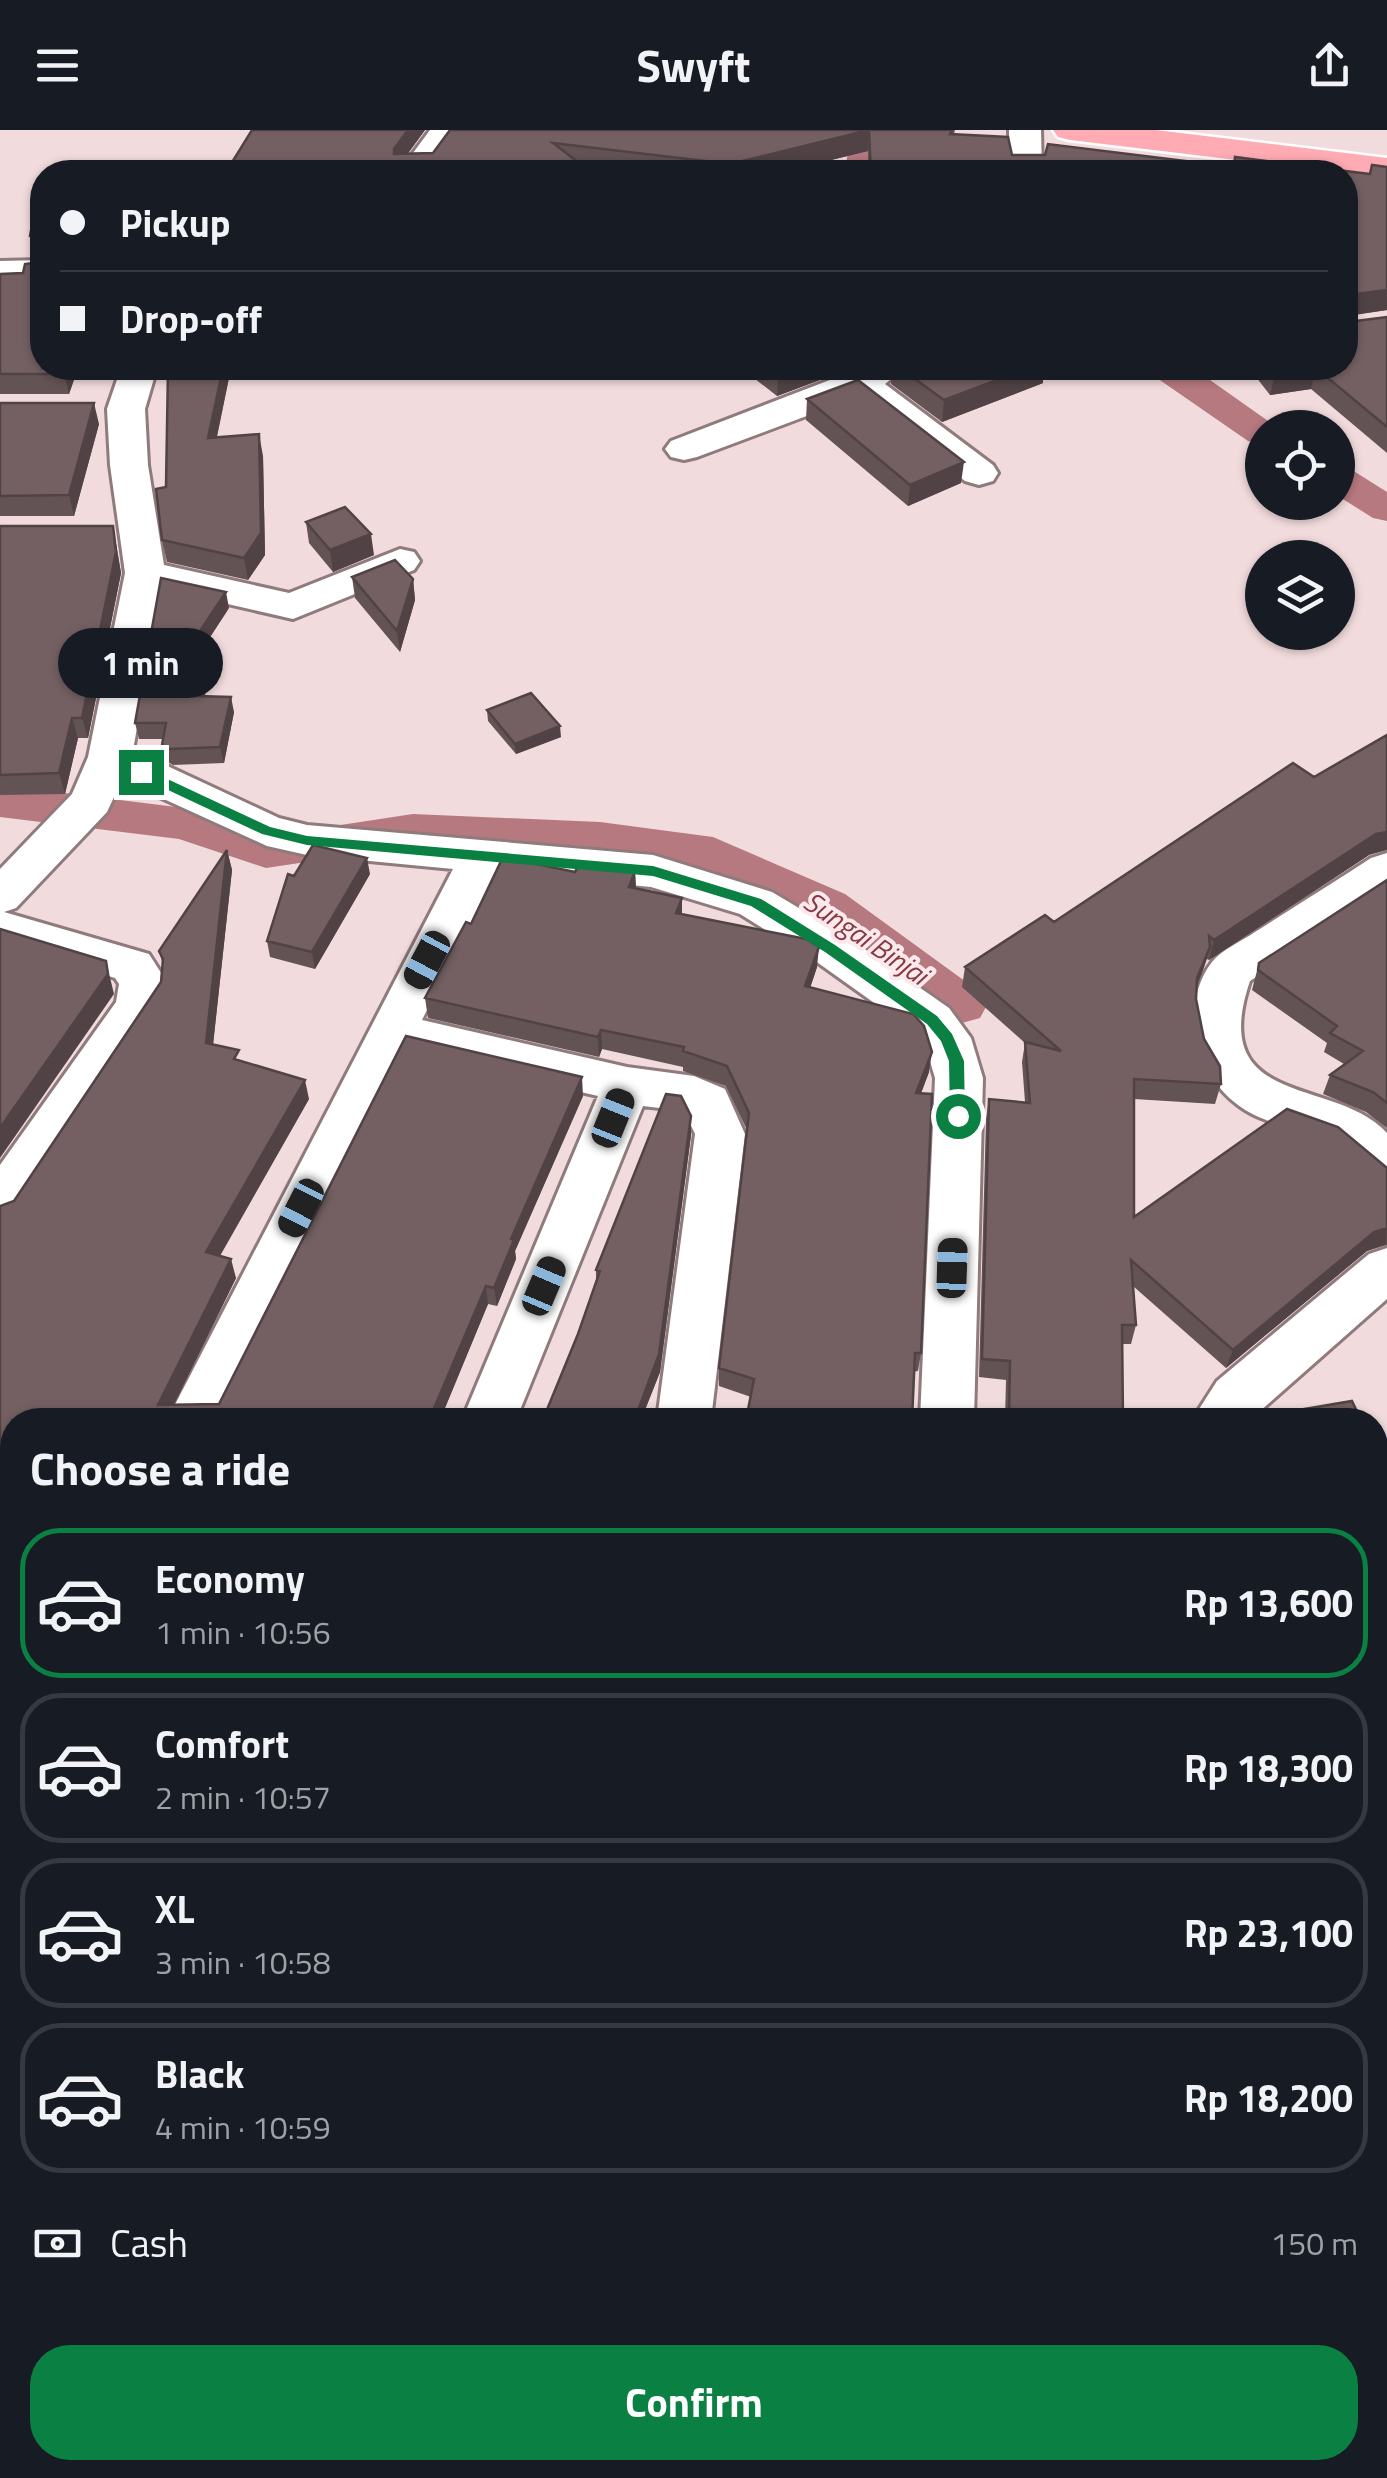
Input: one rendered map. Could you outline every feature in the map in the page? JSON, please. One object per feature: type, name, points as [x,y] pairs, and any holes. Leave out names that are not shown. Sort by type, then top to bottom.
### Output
[{"type":"highway","points":[[1070,130],[1320,160]]},
{"type":"highway","points":[[1208,130],[1387,150]]},
{"type":"highway","points":[[1358,165],[1387,168]]},
{"type":"street","points":[[425,160],[447,130]]},
{"type":"street","points":[[1024,130],[1025,160]]},
{"type":"street","points":[[0,270],[30,270]]},
{"type":"street","points":[[0,897],[76,816],[110,758],[145,573],[123,531],[129,465],[108,409],[130,380]]},
{"type":"street","points":[[684,449],[861,380]]},
{"type":"street","points":[[879,380],[980,473]]},
{"type":"street","points":[[145,573],[293,606],[400,561]]},
{"type":"street","points":[[110,758],[267,831],[307,840],[653,871],[756,902],[932,1020],[947,1038],[959,1078],[948,1408]]},
{"type":"street","points":[[200,1408],[482,855]]},
{"type":"street","points":[[1377,1138],[1274,1104],[1246,1086],[1229,1067],[1216,1029],[1218,1000],[1230,972],[1387,869]]},
{"type":"street","points":[[0,927],[132,966],[139,972],[144,990],[138,1006],[0,1204]]},
{"type":"street","points":[[390,1030],[627,1084],[694,1094],[708,1102],[720,1134],[686,1408]]},
{"type":"street","points":[[494,1408],[627,1084]]},
{"type":"street","points":[[1228,1408],[1236,1397],[1385,1276]]},
{"type":"building","points":[[252,130],[408,130],[394,154],[433,153],[450,130],[869,130],[746,160],[696,160],[553,143],[575,160],[233,160]]},
{"type":"building","points":[[869,130],[952,130],[950,134],[1008,137],[1012,155],[1045,155],[1048,144],[1177,160],[870,160]]},
{"type":"building","points":[[1372,165],[1387,167],[1387,290],[1358,294],[1358,172],[1370,174]]},
{"type":"building","points":[[30,263],[30,374],[0,374],[0,274],[23,273],[25,264]]},
{"type":"building","points":[[1387,317],[1387,427],[1330,380],[1358,380],[1358,321]]},
{"type":"building","points":[[168,380],[220,380],[208,438],[259,434],[261,533],[244,558],[162,540],[156,489],[166,487]]},
{"type":"building","points":[[858,380],[964,462],[910,485],[807,399]]},
{"type":"building","points":[[916,380],[997,380],[944,400]]},
{"type":"building","points":[[0,403],[94,403],[69,495],[0,496]]},
{"type":"building","points":[[345,507],[371,534],[330,550],[306,522]]},
{"type":"building","points":[[0,526],[113,526],[116,552],[82,718],[72,718],[59,773],[0,775]]},
{"type":"building","points":[[395,560],[413,579],[397,631],[352,577]]},
{"type":"building","points":[[161,578],[226,592],[176,667],[204,669],[196,696],[231,697],[220,747],[170,749],[162,745],[166,723],[135,723]]},
{"type":"building","points":[[531,693],[560,726],[515,744],[487,710]]},
{"type":"building","points":[[1387,735],[1387,832],[1376,834],[1214,940],[1209,936],[1210,947],[1197,978],[1196,999],[1204,1039],[1220,1066],[1221,1084],[1134,1079],[1134,1217],[1287,1109],[1338,1127],[1387,1168],[1387,1228],[1374,1232],[1233,1350],[1131,1260],[1136,1325],[1122,1325],[1123,1408],[1009,1408],[1010,1361],[982,1359],[989,1099],[1030,1103],[1025,1042],[1061,1051],[965,967],[1045,915],[1054,922],[1293,763],[1314,777]]},
{"type":"building","points":[[313,845],[367,858],[312,952],[267,941],[288,874],[294,876]]},
{"type":"building","points":[[227,850],[206,1043],[239,1050],[234,1059],[305,1080],[206,1252],[231,1259],[158,1405],[219,1404],[406,1036],[582,1077],[511,1239],[514,1240],[494,1288],[486,1286],[434,1408],[0,1408],[0,1206],[14,1201],[161,982],[163,959],[159,951]]},
{"type":"building","points":[[503,857],[575,872],[579,864],[635,871],[629,887],[682,898],[676,913],[806,939],[819,947],[805,986],[913,1014],[924,1026],[932,1052],[916,1093],[932,1094],[921,1353],[915,1353],[913,1408],[748,1408],[754,1379],[719,1368],[749,1113],[727,1066],[683,1051],[684,1047],[601,1030],[598,1037],[425,998],[466,922],[471,924]]},
{"type":"building","points":[[1387,880],[1387,1103],[1373,1092],[1330,1075],[1363,1051],[1330,1033],[1337,1026],[1258,970],[1259,963]]},
{"type":"building","points":[[0,929],[106,961],[108,974],[0,1128]]},
{"type":"building","points":[[666,1094],[681,1096],[691,1116],[659,1354],[639,1408],[548,1408],[578,1334],[600,1271],[596,1270]]},
{"type":"building","points":[[1352,1401],[1355,1408],[1311,1408]]},
{"type":"waterway","points":[[864,160],[868,130]]},
{"type":"waterway","points":[[1185,380],[1245,421]]},
{"type":"waterway","points":[[1355,489],[1387,509]]},
{"type":"waterway","name":"Sungai Binjai","points":[[0,801],[184,824],[266,852],[413,830],[600,838],[713,853],[828,906],[962,1005]]},
{"type":"route","points":[[141,772],[267,831],[307,840],[653,871],[756,902],[830,948],[932,1020],[947,1038],[957,1061],[958,1116]]}]
